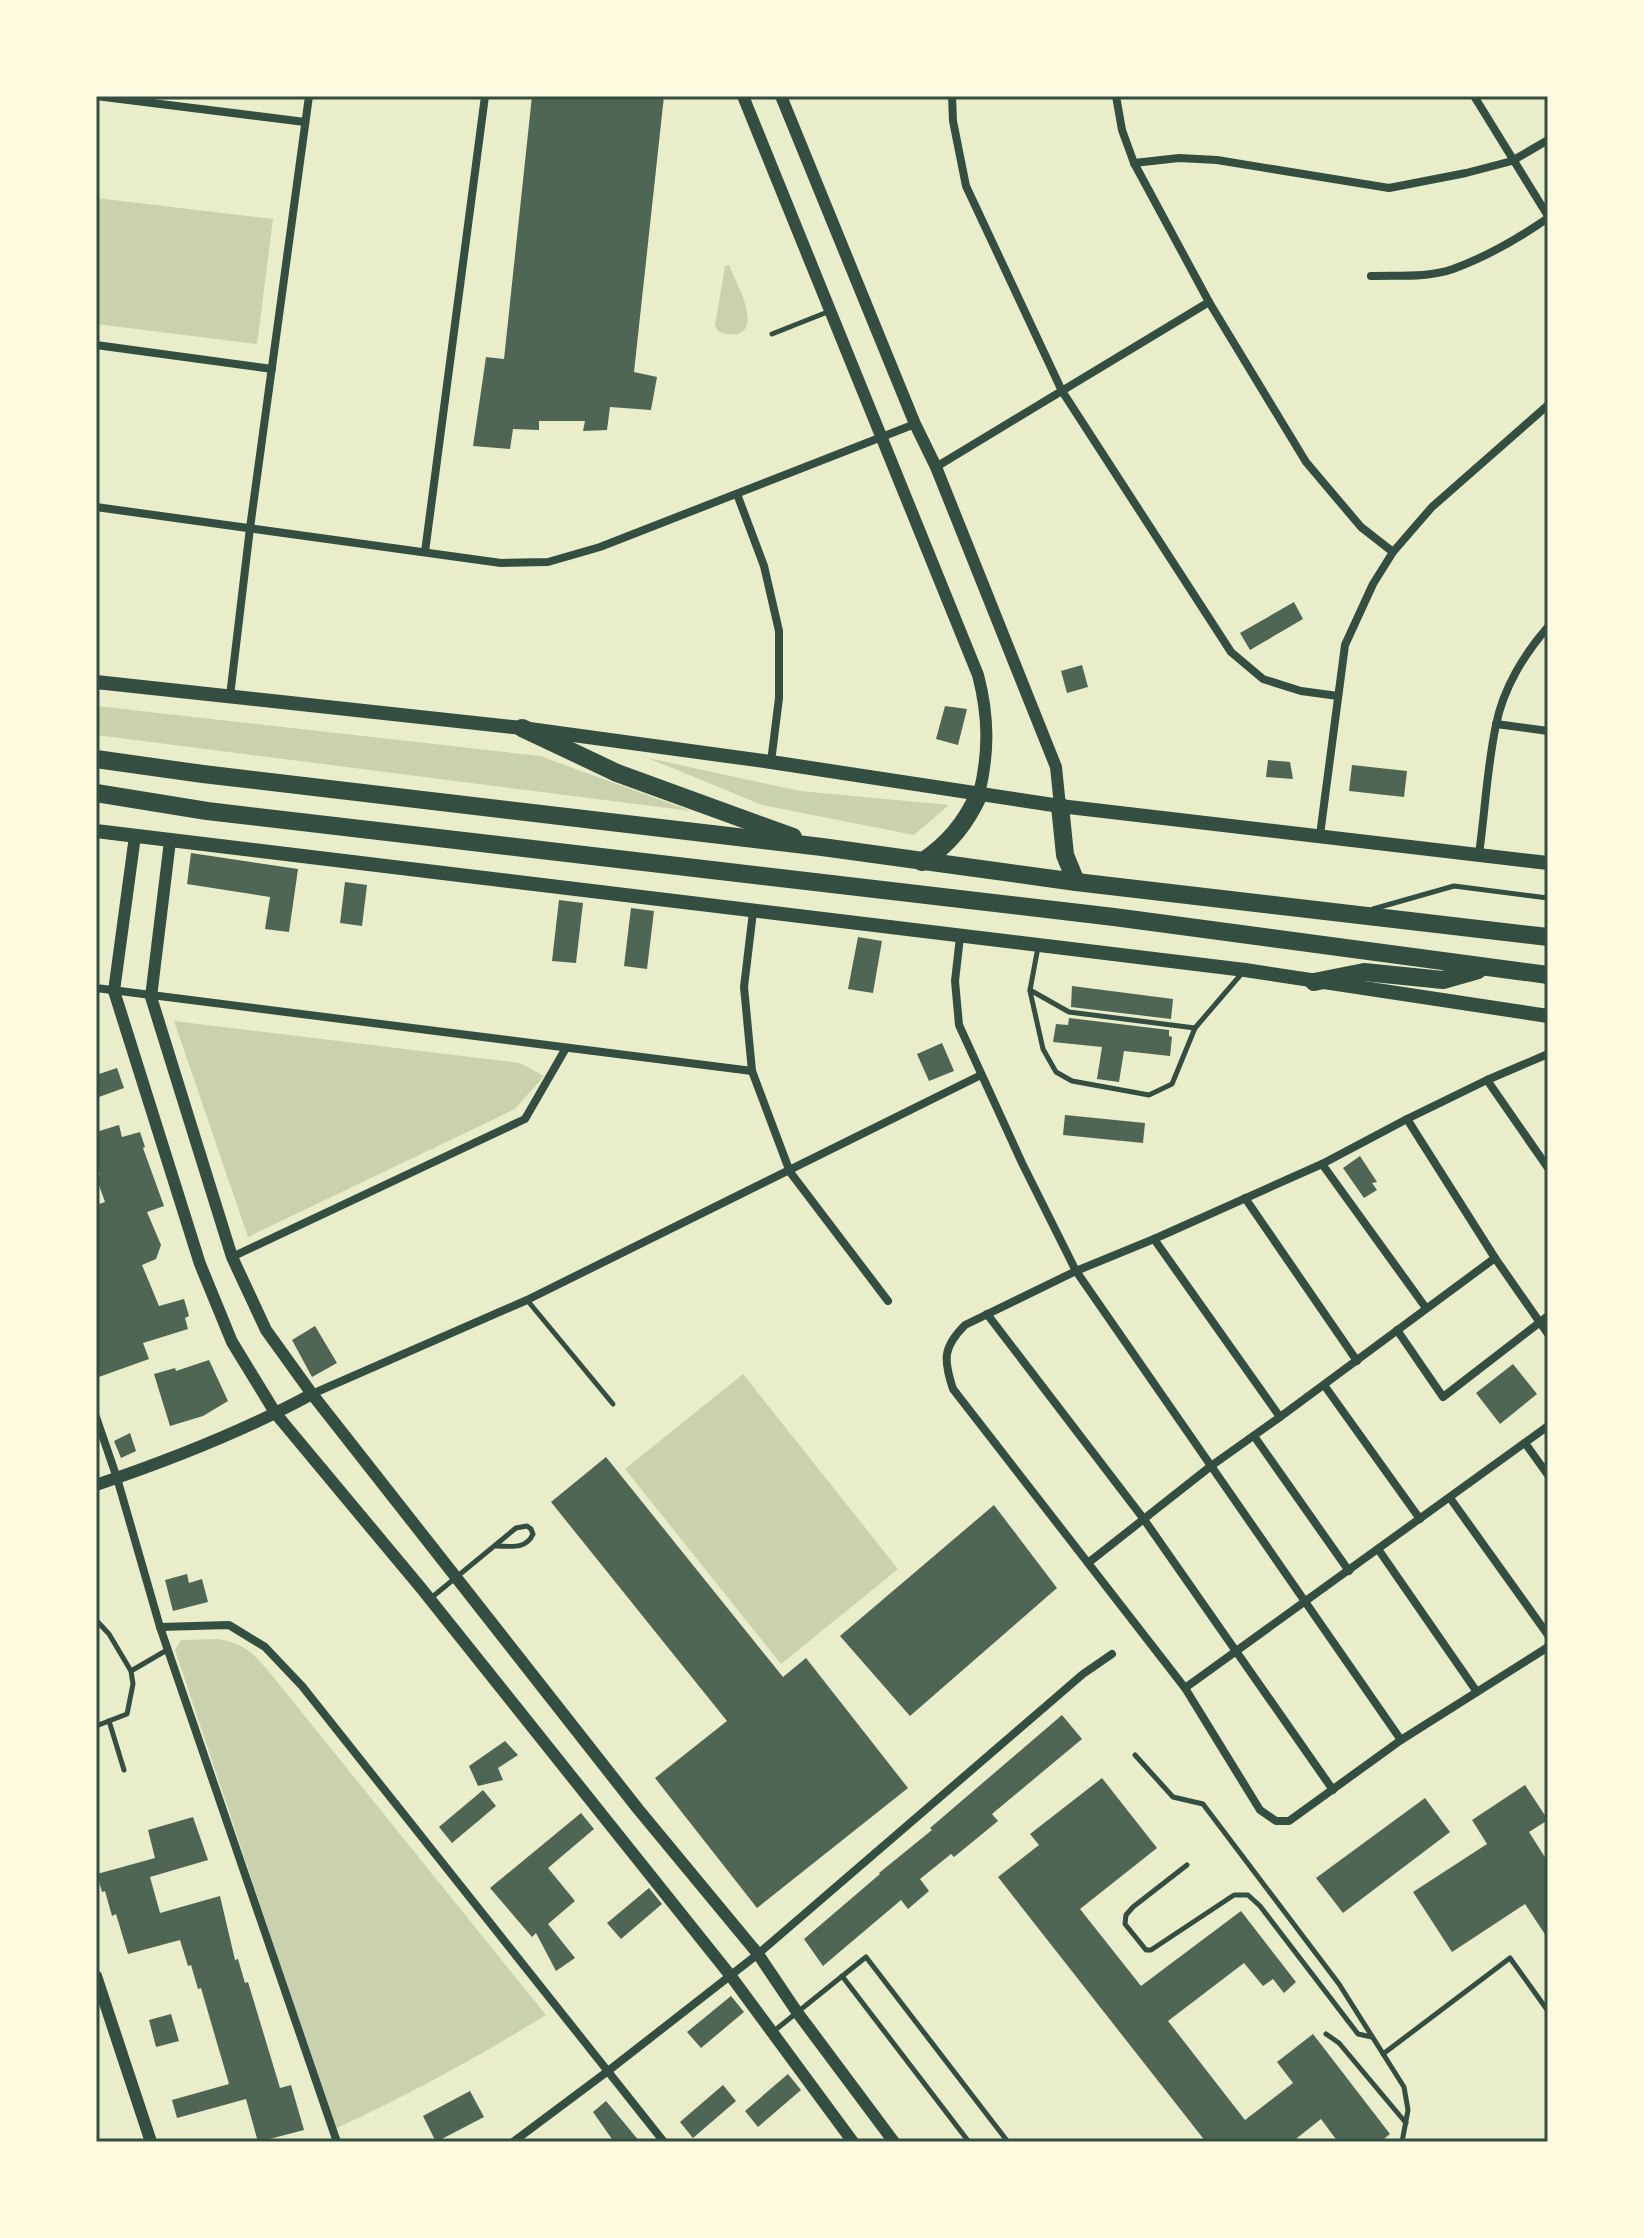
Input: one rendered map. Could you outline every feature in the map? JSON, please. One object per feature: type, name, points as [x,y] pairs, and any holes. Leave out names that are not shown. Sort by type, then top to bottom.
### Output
[{"type":"highway","points":[[522,728],[617,773],[822,847]]},
{"type":"highway","points":[[96,759],[822,847],[1076,882],[1548,937]]},
{"type":"highway","points":[[96,793],[207,811],[1114,917],[1548,975]]},
{"type":"highway","points":[[922,862],[960,829],[979,794]]},
{"type":"highway","points":[[1060,806],[1065,855],[1076,882]]},
{"type":"highway","points":[[1314,982],[1364,972],[1443,980],[1484,968]]},
{"type":"main road","points":[[96,682],[522,728],[1060,806],[1548,863]]},
{"type":"main road","points":[[96,831],[1245,970],[1548,1016]]},
{"type":"street","points":[[96,96],[305,122]]},
{"type":"street","points":[[230,696],[309,96]]},
{"type":"street","points":[[425,552],[485,96]]},
{"type":"street","points":[[743,96],[978,675],[987,724],[986,758],[979,794]]},
{"type":"street","points":[[781,96],[915,424],[936,467],[1056,767],[1060,806]]},
{"type":"street","points":[[952,96],[953,121],[966,186],[1062,391],[1231,652],[1263,679],[1301,691],[1338,696]]},
{"type":"street","points":[[1116,96],[1122,130],[1134,163],[1209,302],[1306,462],[1361,527],[1393,552]]},
{"type":"street","points":[[1371,276],[1452,270],[1518,238],[1548,217],[1474,96]]},
{"type":"street","points":[[1134,163],[1179,158],[1217,160],[1389,188],[1512,161],[1548,140]]},
{"type":"street","points":[[936,467],[1209,302]]},
{"type":"street","points":[[96,345],[272,369]]},
{"type":"street","points":[[1320,835],[1345,645],[1373,584],[1393,552],[1432,507],[1548,405]]},
{"type":"street","points":[[96,507],[501,563],[548,562],[600,547],[915,424]]},
{"type":"street","points":[[737,494],[764,566],[779,631],[779,698],[771,762]]},
{"type":"street","points":[[1479,854],[1496,724],[1502,702],[1520,663],[1548,627]]},
{"type":"street","points":[[1496,724],[1548,731]]},
{"type":"street","points":[[135,836],[114,991],[200,1264],[232,1342],[276,1414],[430,1599],[730,1975],[853,2142]]},
{"type":"street","points":[[170,841],[151,997],[232,1257],[266,1330],[312,1394],[638,1809],[758,1954],[894,2142]]},
{"type":"street","points":[[753,912],[744,987],[752,1071],[790,1172],[888,1301]]},
{"type":"street","points":[[960,937],[955,981],[959,1025],[1076,1271],[1401,1740]]},
{"type":"street","points":[[96,988],[752,1071]]},
{"type":"street","points":[[232,1257],[525,1119],[566,1048]]},
{"type":"street","points":[[1548,1054],[1487,1080],[1322,1164],[1076,1271],[987,1314],[965,1325],[952,1338],[945,1353],[953,1389],[1185,1688],[1260,1810],[1276,1821],[1289,1821],[1401,1740],[1548,1647]]},
{"type":"street","points":[[96,1485],[276,1414],[312,1394],[527,1300],[981,1075]]},
{"type":"street","points":[[1487,1080],[1548,1168]]},
{"type":"street","points":[[1407,1119],[1495,1258],[1544,1319],[1548,1334]]},
{"type":"street","points":[[1322,1164],[1426,1308]]},
{"type":"street","points":[[1245,1198],[1357,1361]]},
{"type":"street","points":[[1154,1239],[1280,1417]]},
{"type":"street","points":[[1088,1563],[1211,1466],[1495,1258]]},
{"type":"street","points":[[987,1314],[1143,1518],[1333,1790]]},
{"type":"street","points":[[1397,1330],[1443,1397],[1544,1319]]},
{"type":"street","points":[[1324,1385],[1420,1519]]},
{"type":"street","points":[[96,1417],[160,1627],[337,2142]]},
{"type":"street","points":[[1185,1688],[1548,1426]]},
{"type":"street","points":[[1254,1436],[1349,1571]]},
{"type":"street","points":[[1525,1443],[1548,1475]]},
{"type":"street","points":[[1450,1498],[1548,1635]]},
{"type":"street","points":[[1378,1549],[1477,1692]]},
{"type":"street","points":[[160,1627],[229,1625],[265,1647],[302,1686],[664,2142]]},
{"type":"street","points":[[513,2142],[758,1954],[1083,1674],[1112,1654]]},
{"type":"street","points":[[96,1976],[151,2142]]},
{"type":"lane","points":[[772,334],[831,310]]},
{"type":"lane","points":[[1355,914],[1454,886],[1548,898]]},
{"type":"lane","points":[[1038,946],[1030,990],[1043,1049],[1056,1072],[1072,1081],[1149,1095],[1172,1084],[1195,1028],[1245,970]]},
{"type":"lane","points":[[1030,990],[1069,1012],[1195,1028]]},
{"type":"lane","points":[[527,1300],[613,1404]]},
{"type":"lane","points":[[430,1599],[516,1528],[527,1526],[531,1529],[533,1534],[526,1544],[496,1546]]},
{"type":"lane","points":[[96,1620],[109,1634],[131,1671],[133,1684],[129,1712],[96,1726]]},
{"type":"lane","points":[[131,1671],[168,1650]]},
{"type":"lane","points":[[109,1721],[124,1770]]},
{"type":"lane","points":[[1135,1755],[1173,1797],[1203,1804],[1339,1984],[1404,2087],[1408,2110],[1402,2142]]},
{"type":"lane","points":[[1187,1865],[1126,1915],[1125,1924],[1141,1947],[1151,1950],[1234,1895],[1248,1895],[1260,1906],[1358,2034],[1373,2037]]},
{"type":"lane","points":[[773,2032],[866,1957],[1008,2142]]},
{"type":"lane","points":[[1383,2054],[1510,1958],[1548,2011]]},
{"type":"lane","points":[[842,1976],[969,2142]]},
{"type":"lane","points":[[1326,2034],[1339,2043],[1406,2124]]},
{"type":"green space","points":[[96,198],[273,219],[257,344],[96,324]]},
{"type":"green space","points":[[729,265],[747,314],[748,323],[737,334],[718,331],[715,325],[725,266]]},
{"type":"green space","points":[[96,706],[540,756],[691,811],[96,735]]},
{"type":"green space","points":[[648,758],[800,791],[949,805],[914,835],[762,805]]},
{"type":"green space","points":[[174,1021],[520,1063],[544,1076],[515,1109],[248,1237]]},
{"type":"green space","points":[[743,1374],[898,1569],[781,1664],[625,1469]]},
{"type":"green space","points":[[218,1639],[245,1648],[266,1668],[546,2015],[442,2075],[335,2129],[175,1650],[181,1640]]},
{"type":"building","points":[[532,96],[664,96],[634,372],[657,377],[651,410],[610,407],[607,430],[583,431],[585,421],[539,421],[539,430],[513,429],[510,449],[473,446],[486,357],[504,359]]},
{"type":"building","points":[[1294,602],[1303,619],[1250,650],[1240,633]]},
{"type":"building","points":[[1082,665],[1088,687],[1067,693],[1061,671]]},
{"type":"building","points":[[945,706],[967,709],[958,745],[936,739]]},
{"type":"building","points":[[1268,760],[1290,762],[1293,779],[1266,777]]},
{"type":"building","points":[[1352,765],[1407,771],[1404,797],[1349,791]]},
{"type":"building","points":[[191,853],[298,869],[289,932],[265,929],[270,897],[187,884]]},
{"type":"building","points":[[345,882],[367,885],[362,926],[340,923]]},
{"type":"building","points":[[559,900],[583,903],[576,963],[552,961]]},
{"type":"building","points":[[631,908],[654,911],[647,969],[624,966]]},
{"type":"building","points":[[858,937],[882,941],[873,993],[848,989]]},
{"type":"building","points":[[1072,986],[1173,999],[1171,1019],[1071,1007]]},
{"type":"building","points":[[1069,1018],[1169,1030],[1172,1037],[1170,1056],[1124,1051],[1119,1082],[1097,1079],[1102,1047],[1053,1042],[1056,1024],[1068,1025]]},
{"type":"building","points":[[942,1043],[954,1071],[929,1081],[917,1054]]},
{"type":"building","points":[[117,1068],[124,1088],[96,1098],[96,1075]]},
{"type":"building","points":[[1065,1115],[1145,1123],[1143,1143],[1063,1135]]},
{"type":"building","points":[[119,1125],[122,1137],[140,1132],[164,1206],[147,1212],[161,1245],[156,1259],[142,1265],[159,1306],[184,1299],[189,1316],[185,1318],[188,1329],[143,1343],[149,1359],[96,1378],[96,1205],[105,1202],[96,1177],[100,1175],[96,1162],[96,1132]]},
{"type":"building","points":[[1360,1156],[1377,1182],[1372,1183],[1377,1190],[1364,1198],[1343,1168]]},
{"type":"building","points":[[315,1326],[337,1363],[312,1377],[292,1340]]},
{"type":"building","points":[[209,1360],[228,1401],[203,1416],[170,1426],[154,1374],[175,1368],[176,1371]]},
{"type":"building","points":[[1513,1364],[1537,1394],[1500,1424],[1476,1393]]},
{"type":"building","points":[[130,1433],[136,1451],[121,1458],[114,1441]]},
{"type":"building","points":[[606,1457],[783,1677],[806,1658],[908,1788],[757,1908],[655,1778],[727,1721],[551,1502]]},
{"type":"building","points":[[994,1505],[1057,1588],[910,1716],[840,1636]]},
{"type":"building","points":[[187,1574],[189,1583],[202,1579],[208,1602],[173,1611],[165,1580]]},
{"type":"building","points":[[1062,1715],[1082,1739],[992,1814],[998,1821],[954,1857],[951,1854],[920,1879],[929,1891],[908,1909],[901,1900],[823,1966],[804,1939]]},
{"type":"building","points":[[505,1741],[518,1755],[498,1768],[503,1780],[478,1786],[469,1766]]},
{"type":"building","points":[[1102,1778],[1157,1848],[1080,1909],[1141,1986],[1241,1911],[1296,1982],[1284,1993],[1273,1979],[1263,1986],[1244,1963],[1168,2021],[1245,2120],[1293,2083],[1277,2062],[1313,2034],[1390,2134],[1380,2142],[1338,2142],[1321,2119],[1292,2142],[1206,2142],[998,1877],[1039,1845],[1030,1834]]},
{"type":"building","points":[[1525,1785],[1548,1820],[1529,1832],[1548,1862],[1548,1939],[1525,1904],[1452,1952],[1413,1892],[1487,1844],[1472,1820]]},
{"type":"building","points":[[483,1790],[496,1806],[452,1843],[439,1827]]},
{"type":"building","points":[[1425,1798],[1450,1832],[1343,1913],[1316,1878]]},
{"type":"building","points":[[581,1813],[594,1829],[548,1868],[575,1901],[548,1924],[575,1958],[556,1971],[536,1933],[532,1937],[490,1888]]},
{"type":"building","points":[[193,1817],[208,1860],[150,1877],[160,1913],[220,1896],[235,1960],[238,1959],[245,1983],[248,1982],[280,2088],[291,2085],[304,2130],[258,2142],[246,2099],[177,2118],[172,2100],[229,2084],[201,1988],[198,1989],[180,1940],[128,1954],[116,1914],[112,1916],[97,1874],[155,1858],[148,1830]]},
{"type":"building","points":[[649,1888],[662,1904],[621,1939],[607,1923]]},
{"type":"building","points":[[731,1996],[744,2012],[701,2048],[687,2032]]},
{"type":"building","points":[[171,2014],[179,2041],[156,2047],[149,2020]]},
{"type":"building","points":[[788,2074],[801,2090],[758,2127],[745,2111]]},
{"type":"building","points":[[723,2085],[736,2101],[693,2138],[680,2122]]},
{"type":"building","points":[[470,2091],[484,2117],[436,2142],[423,2116]]},
{"type":"building","points":[[606,2101],[640,2142],[614,2142],[593,2112]]}]
